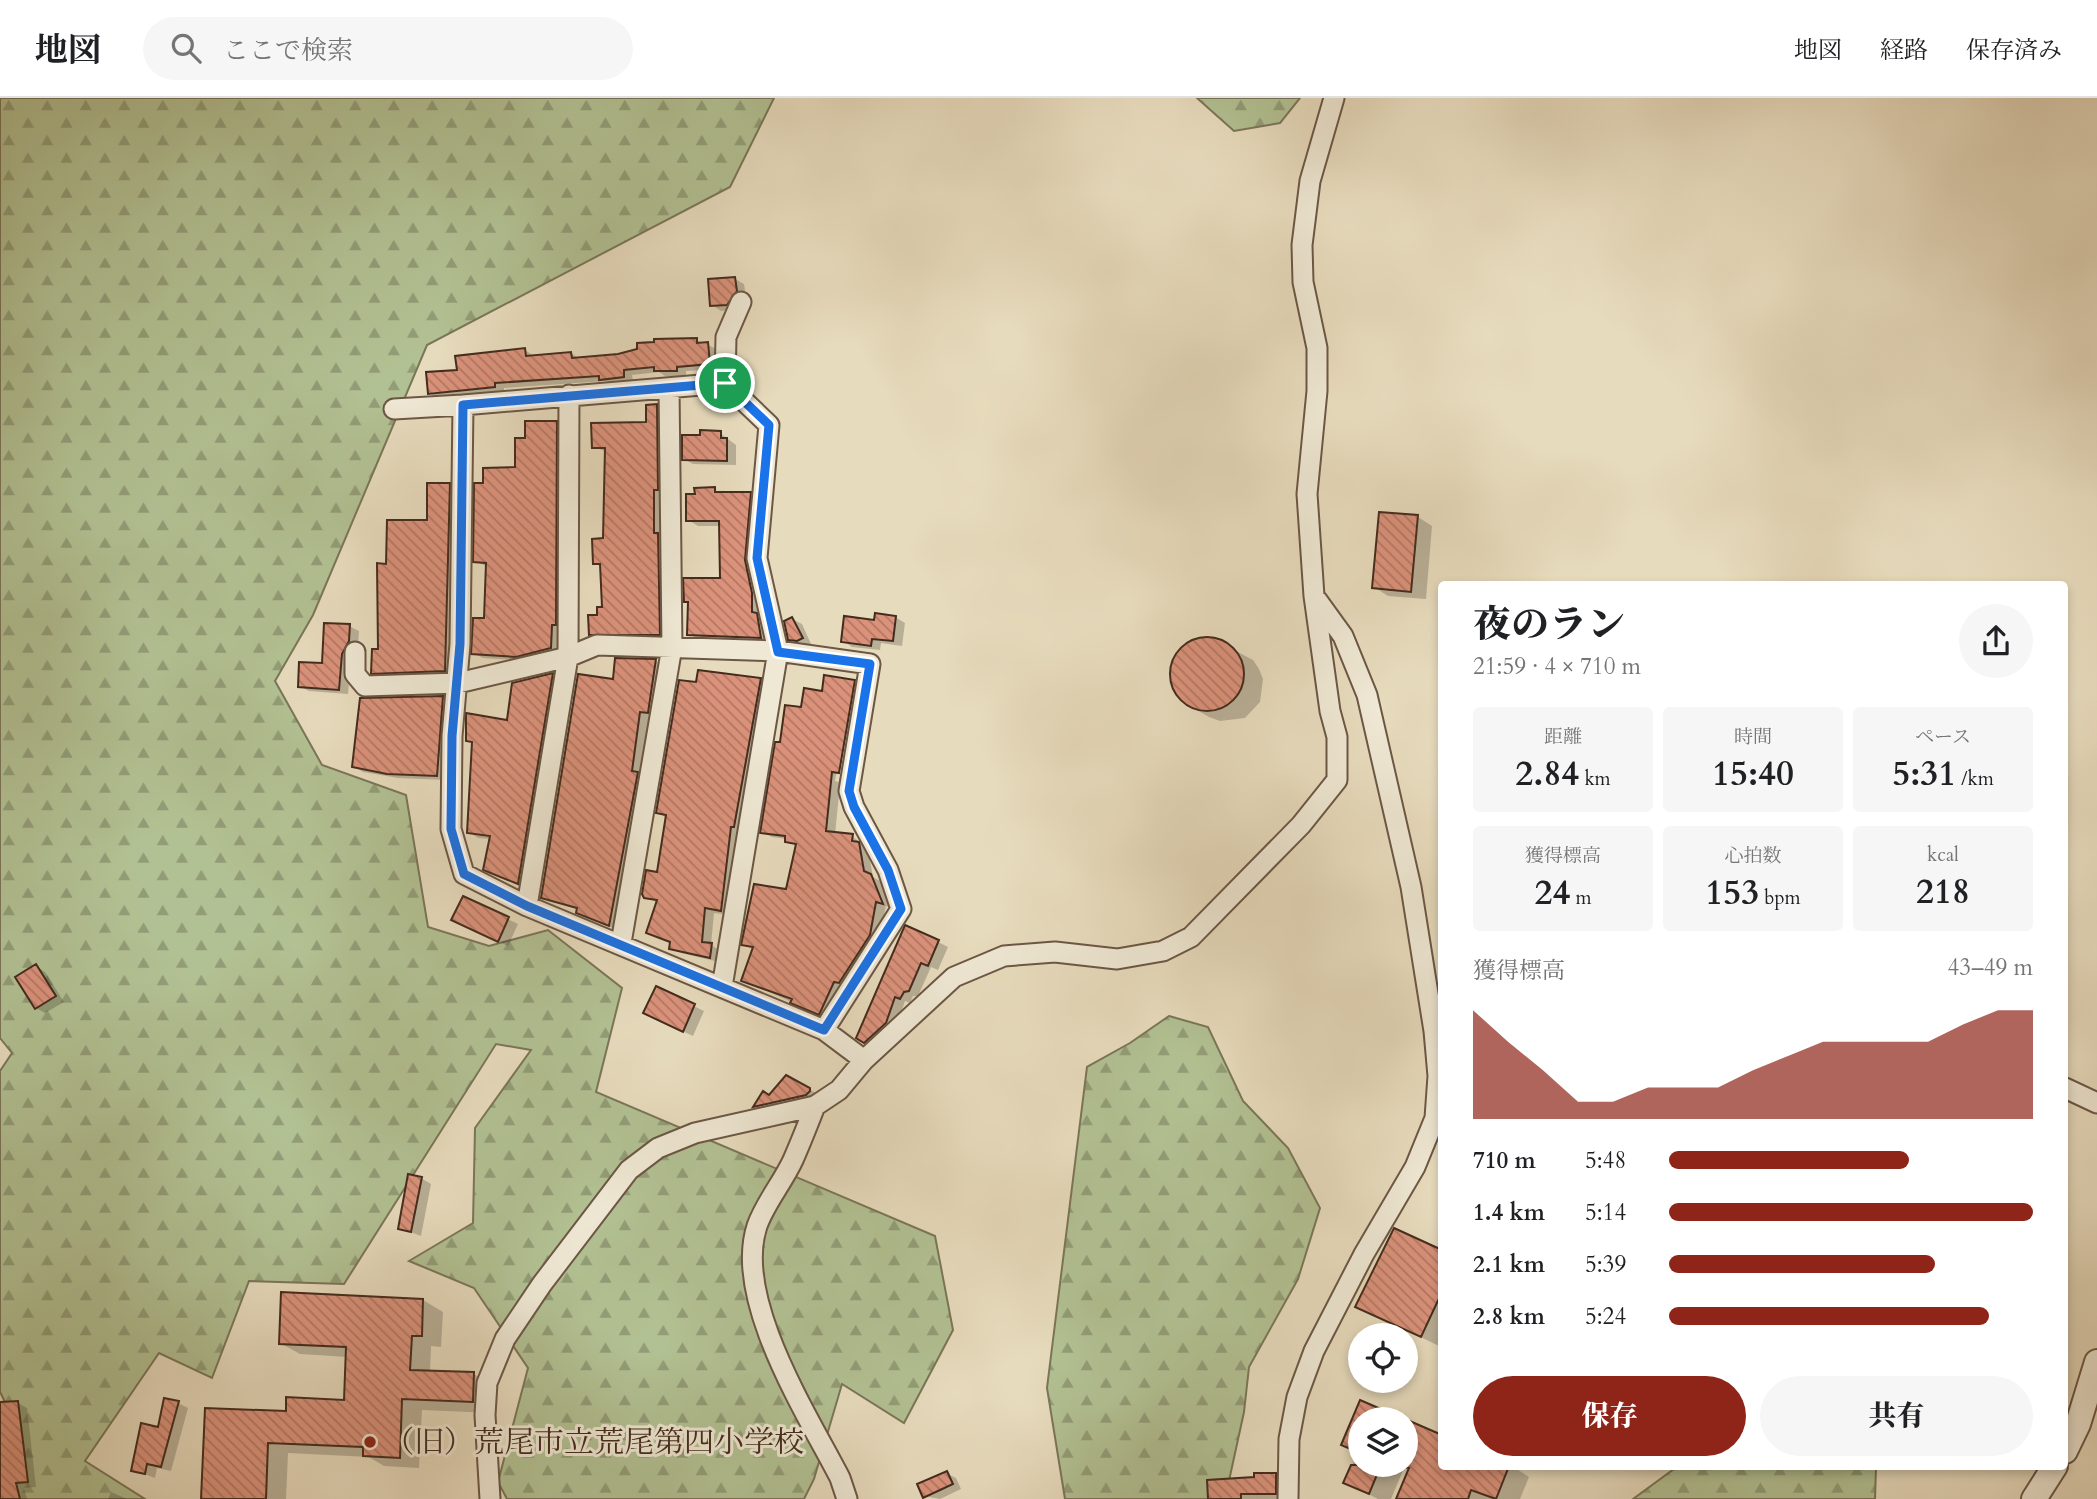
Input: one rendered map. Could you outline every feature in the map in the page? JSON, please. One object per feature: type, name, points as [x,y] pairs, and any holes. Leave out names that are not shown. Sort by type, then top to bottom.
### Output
[{"type":"street","points":[[490,1499],[485,1415],[487,1383],[505,1339],[597,1208],[629,1170],[658,1147],[695,1133],[815,1105],[839,1090],[864,1060],[954,977],[979,966],[1004,956],[1055,952],[1117,959],[1163,951],[1191,937],[1231,900],[1301,825],[1337,780],[1337,737],[1330,711],[1314,596],[1307,494],[1317,391],[1317,348],[1303,282],[1302,244],[1310,181],[1334,98]]},
{"type":"street","points":[[722,987],[778,652],[757,558],[769,425],[725,383],[726,337],[741,302]]},
{"type":"street","points":[[394,409],[725,383]]},
{"type":"street","points":[[621,943],[672,647],[669,388]]},
{"type":"street","points":[[527,906],[568,657],[569,396]]},
{"type":"street","points":[[463,405],[458,683],[452,736],[451,829],[464,874],[527,906],[824,1030],[864,1060]]},
{"type":"street","points":[[1288,1499],[1289,1439],[1297,1397],[1314,1351],[1364,1255],[1415,1167],[1435,1118],[1438,1076],[1434,1031],[1410,887],[1367,695],[1343,636],[1314,596]]},
{"type":"street","points":[[355,652],[355,674],[365,686],[458,683],[568,657],[597,645],[778,652],[870,664],[849,791],[854,807],[888,870],[901,909],[824,1030]]},
{"type":"street","points":[[2068,1089],[2097,1103]]},
{"type":"street","points":[[815,1105],[793,1160],[757,1226],[753,1255],[755,1280],[771,1344],[840,1478],[847,1499]]},
{"type":"street","points":[[2068,1445],[2078,1423],[2097,1362]]},
{"type":"street","points":[[2034,1499],[2052,1470]]},
{"type":"green space","points":[[0,98],[774,98],[730,187],[427,345],[313,615],[275,681],[322,765],[406,795],[428,927],[489,946],[548,930],[622,988],[596,1092],[935,1236],[953,1330],[904,1423],[842,1384],[814,1479],[804,1499],[507,1499],[498,1482],[528,1368],[474,1288],[409,1261],[473,1223],[475,1128],[531,1050],[496,1044],[344,1284],[249,1281],[212,1378],[159,1353],[85,1461],[145,1499],[0,1499],[5,1402],[0,1392],[0,1071],[12,1053],[0,1038]]},
{"type":"green space","points":[[1197,98],[1300,98],[1280,123],[1234,131]]},
{"type":"green space","points":[[1169,1016],[1208,1027],[1243,1101],[1288,1148],[1320,1208],[1298,1279],[1249,1367],[1244,1412],[1225,1499],[1065,1499],[1047,1388],[1087,1067],[1130,1043]]},
{"type":"green space","points":[[1673,1470],[1876,1470],[1875,1499],[1633,1499]]},
{"type":"building","points":[[735,277],[737,291],[727,305],[710,306],[708,279]]},
{"type":"building","points":[[697,338],[697,343],[708,342],[710,364],[677,367],[677,371],[654,371],[654,367],[624,370],[624,377],[599,380],[599,376],[495,383],[495,387],[428,394],[426,372],[457,370],[455,356],[525,348],[526,356],[571,352],[572,358],[618,354],[637,349],[637,343],[654,342],[654,339]]},
{"type":"building","points":[[657,404],[658,490],[654,490],[654,533],[658,533],[660,635],[589,635],[588,615],[597,615],[597,607],[602,607],[600,564],[593,564],[592,539],[603,538],[605,448],[592,448],[591,423],[646,422],[646,405]]},
{"type":"building","points":[[525,421],[557,421],[556,625],[552,625],[551,648],[516,657],[471,654],[473,618],[484,618],[486,563],[473,562],[474,483],[483,483],[483,468],[515,467],[515,438],[525,438]]},
{"type":"building","points":[[700,430],[721,431],[721,438],[727,438],[727,461],[682,460],[682,435],[700,435]]},
{"type":"building","points":[[427,483],[450,483],[445,671],[371,674],[372,649],[378,649],[377,563],[386,564],[387,520],[427,520]]},
{"type":"building","points":[[715,487],[715,492],[751,492],[745,560],[752,593],[752,612],[757,613],[761,638],[687,635],[688,602],[684,602],[683,578],[720,578],[719,521],[686,521],[686,494],[695,494],[694,488]]},
{"type":"building","points":[[1379,512],[1418,515],[1411,592],[1372,588]]},
{"type":"building","points":[[875,613],[896,616],[893,641],[872,639],[871,646],[841,642],[844,616],[874,620]]},
{"type":"building","points":[[792,617],[803,638],[797,641],[788,640],[784,621]]},
{"type":"building","points":[[324,623],[350,624],[349,641],[342,654],[339,690],[298,687],[299,662],[322,663]]},
{"type":"building","points":[[1214,637],[1234,647],[1242,660],[1242,688],[1234,701],[1221,709],[1200,711],[1180,701],[1172,688],[1170,667],[1180,647],[1193,639]]},
{"type":"building","points":[[615,658],[656,659],[648,713],[640,712],[632,771],[638,772],[609,926],[576,913],[577,908],[541,898],[578,674],[613,679]]},
{"type":"building","points":[[698,670],[761,678],[734,827],[731,827],[721,911],[705,908],[702,942],[712,943],[710,958],[669,949],[670,942],[646,933],[657,900],[644,898],[642,894],[646,870],[657,872],[666,815],[656,813],[679,680],[696,682]]},
{"type":"building","points":[[553,673],[518,884],[483,870],[490,836],[467,833],[472,742],[466,741],[466,713],[507,720],[512,683]]},
{"type":"building","points":[[824,675],[855,680],[839,773],[832,772],[826,831],[853,834],[852,841],[859,842],[864,871],[871,874],[883,904],[876,902],[870,935],[839,983],[834,982],[819,1015],[790,1003],[792,999],[741,981],[753,947],[741,945],[754,884],[786,889],[796,844],[785,842],[785,836],[760,833],[775,742],[780,742],[785,705],[801,707],[804,688],[822,691]]},
{"type":"building","points":[[443,696],[437,776],[387,774],[352,767],[360,698]]},
{"type":"building","points":[[463,896],[509,917],[498,942],[451,920]]},
{"type":"building","points":[[905,925],[939,940],[928,966],[921,963],[909,991],[904,992],[900,999],[895,997],[886,1023],[864,1043],[856,1038]]},
{"type":"building","points":[[36,964],[56,996],[35,1009],[15,977]]},
{"type":"building","points":[[656,986],[695,1004],[683,1032],[643,1013]]},
{"type":"building","points":[[786,1075],[810,1088],[810,1091],[806,1095],[753,1107],[763,1091],[769,1095]]},
{"type":"building","points":[[408,1174],[422,1177],[411,1232],[398,1229]]},
{"type":"building","points":[[1394,1228],[1438,1248],[1438,1301],[1421,1337],[1418,1336],[1418,1323],[1390,1323],[1355,1307]]},
{"type":"building","points":[[281,1292],[423,1299],[422,1336],[412,1336],[410,1370],[474,1372],[473,1402],[402,1399],[400,1458],[363,1456],[363,1447],[268,1443],[266,1499],[201,1499],[205,1408],[286,1411],[286,1397],[344,1400],[346,1347],[279,1344]]},
{"type":"building","points":[[164,1398],[179,1401],[161,1467],[147,1464],[145,1474],[131,1471],[141,1423],[158,1427]]},
{"type":"building","points":[[1360,1400],[1376,1407],[1357,1407]]},
{"type":"building","points":[[18,1401],[28,1482],[16,1483],[20,1499],[0,1499],[0,1402]]},
{"type":"building","points":[[1418,1425],[1438,1433],[1438,1470],[1507,1470],[1496,1499],[1471,1490],[1468,1499],[1396,1499],[1405,1477],[1418,1477]]},
{"type":"building","points":[[1348,1428],[1348,1448],[1341,1445]]},
{"type":"building","points":[[947,1471],[953,1484],[923,1498],[917,1484]]},
{"type":"building","points":[[1348,1472],[1348,1477],[1376,1477],[1369,1494],[1343,1483]]},
{"type":"building","points":[[1254,1473],[1276,1473],[1276,1494],[1241,1494],[1241,1499],[1208,1499],[1207,1480],[1254,1477]]},
{"type":"place","name":"（旧）荒尾市立荒尾第四小学校","points":[[370,1442]]},
{"type":"route","points":[[725,383],[739,393],[769,425],[757,558],[778,652],[816,654],[870,664],[849,791],[854,807],[888,870],[901,909],[824,1030],[527,906],[464,874],[451,829],[452,736],[458,683],[462,587],[463,405],[725,383]]}]
